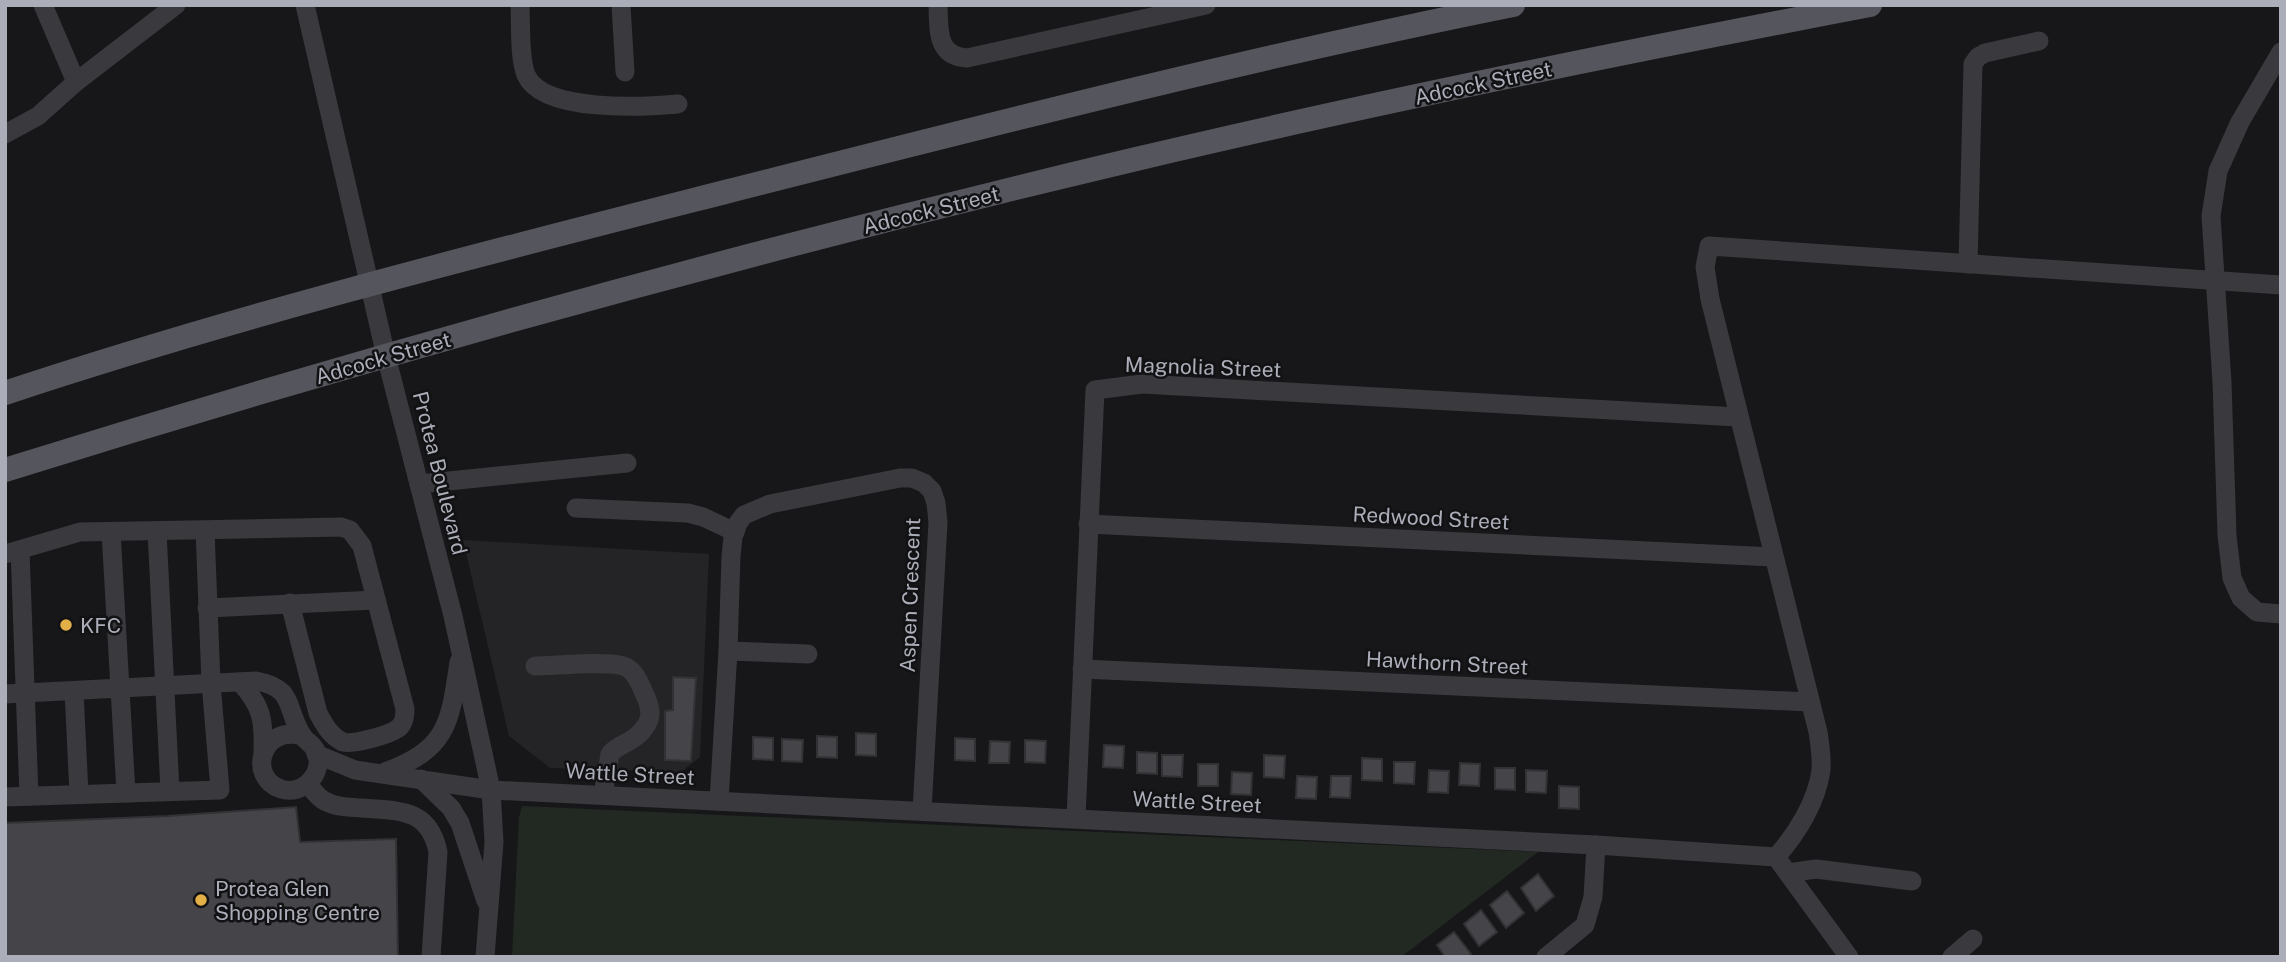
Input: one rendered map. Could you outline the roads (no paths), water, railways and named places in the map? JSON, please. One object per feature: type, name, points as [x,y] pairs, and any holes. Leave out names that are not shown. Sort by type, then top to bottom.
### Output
[{"type":"main road","points":[[5,393],[369,283],[978,127],[1420,24],[1513,5]]},
{"type":"main road","name":"Adcock Street","points":[[5,470],[386,356],[827,236],[1133,160],[1462,86],[1870,5]]},
{"type":"street","points":[[43,5],[76,82]]},
{"type":"street","points":[[5,134],[38,116],[76,82],[176,5]]},
{"type":"street","name":"Protea Boulevard","points":[[305,5],[386,356],[460,651],[491,790],[494,842],[485,957]]},
{"type":"street","points":[[520,5],[522,54],[526,75],[536,88],[554,97],[604,106],[678,104]]},
{"type":"street","points":[[621,5],[625,72]]},
{"type":"street","points":[[938,5],[946,52],[955,57],[967,58],[1206,5]]},
{"type":"street","points":[[1968,264],[1973,64],[1984,53],[2039,41]]},
{"type":"street","points":[[2281,52],[2240,122],[2218,171],[2211,216],[2217,281],[2227,535],[2232,578],[2241,598],[2257,612],[2281,614]]},
{"type":"street","points":[[1849,957],[1782,865],[1817,788],[1822,755],[1706,281],[1709,246],[2281,285]]},
{"type":"street","name":"Magnolia Street","points":[[1076,818],[1095,390],[1142,384],[1738,417]]},
{"type":"street","points":[[419,484],[627,463]]},
{"type":"street","name":"Aspen Crescent","points":[[735,532],[744,515],[755,509],[887,480],[912,478],[925,482],[932,491],[938,523],[922,811]]},
{"type":"street","points":[[576,508],[688,513],[735,532],[731,556],[719,801]]},
{"type":"street","name":"Redwood Street","points":[[1088,524],[1773,557]]},
{"type":"street","points":[[29,796],[26,693],[13,552],[80,532],[341,527],[350,530],[362,546],[405,709],[404,721],[398,729],[347,744],[326,727],[318,713],[290,603]]},
{"type":"street","points":[[5,797],[220,790],[211,683],[205,530]]},
{"type":"street","points":[[157,531],[170,791]]},
{"type":"street","points":[[111,532],[126,793]]},
{"type":"street","points":[[207,608],[376,600]]},
{"type":"street","points":[[381,774],[407,764],[438,740],[452,709],[460,651]]},
{"type":"street","points":[[728,651],[808,653]]},
{"type":"street","points":[[535,666],[624,666],[636,676],[646,696],[650,715],[648,723],[632,741],[610,754],[603,795]]},
{"type":"street","name":"Hawthorn Street","points":[[1082,669],[1810,702]]},
{"type":"street","points":[[5,694],[256,681],[271,684],[280,690],[293,712],[302,736]]},
{"type":"street","points":[[240,682],[258,702],[264,734],[263,770],[273,785],[291,790],[311,780],[355,770]]},
{"type":"street","points":[[74,691],[79,794]]},
{"type":"street","points":[[263,752],[268,743],[284,734],[302,736],[310,742],[316,754],[317,768],[311,780]]},
{"type":"street","points":[[316,754],[355,770]]},
{"type":"street","name":"Wattle Street","points":[[355,770],[491,790],[1596,845],[1912,881]]},
{"type":"street","points":[[421,779],[451,808],[460,823],[489,912]]},
{"type":"street","points":[[311,780],[321,799],[330,803],[407,813],[428,825],[435,837],[438,852],[431,957]]},
{"type":"street","points":[[1546,957],[1585,925],[1593,897],[1596,845]]},
{"type":"street","points":[[1952,957],[1973,939]]},
{"type":"place","name":"KFC","points":[[66,625]]},
{"type":"place","name":"Protea Glen Shopping Centre","points":[[201,900]]}]
